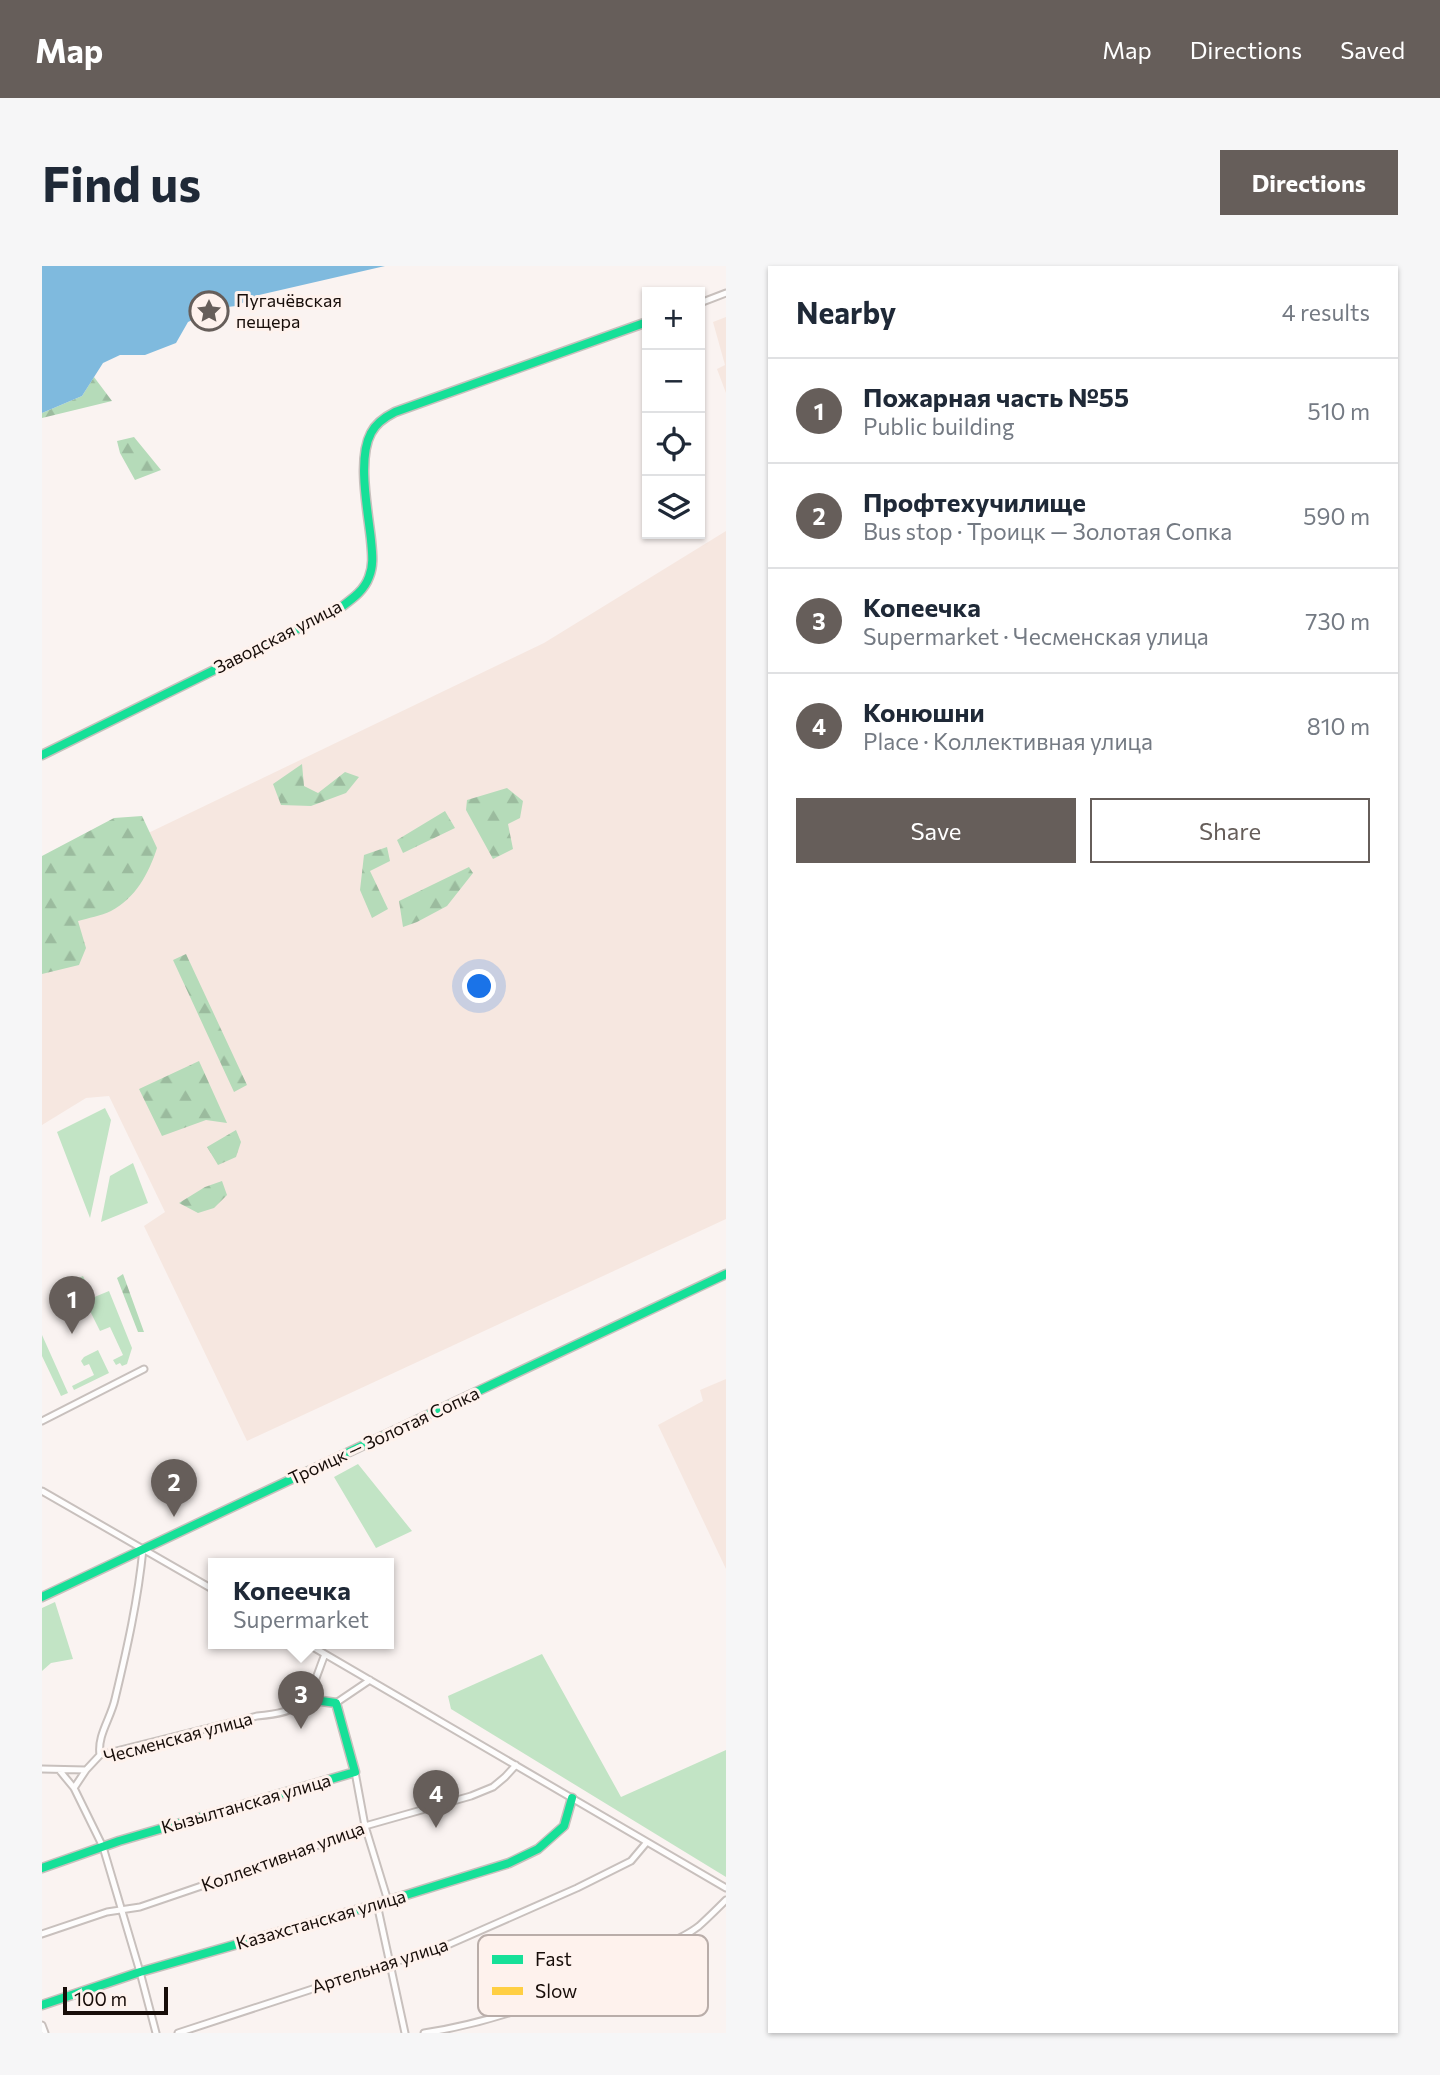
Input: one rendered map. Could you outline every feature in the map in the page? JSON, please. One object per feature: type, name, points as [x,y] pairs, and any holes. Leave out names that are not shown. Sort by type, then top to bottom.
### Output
[{"type":"street","points":[[705,301],[726,293]]},
{"type":"street","name":"Заводская улица","points":[[42,755],[340,608],[360,594],[371,575],[372,559],[365,463],[367,443],[372,431],[385,417],[642,324]]},
{"type":"street","name":"Троицк — Золотая Сопка","points":[[42,1597],[726,1274]]},
{"type":"street","points":[[42,1421],[144,1369]]},
{"type":"street","points":[[42,1491],[208,1587]]},
{"type":"street","points":[[100,1755],[98,1745],[114,1703],[134,1617],[143,1549]]},
{"type":"street","points":[[316,1649],[726,1888]]},
{"type":"street","points":[[325,1654],[307,1699],[336,1703],[370,1680]]},
{"type":"street","name":"Чесменская улица","points":[[42,1769],[86,1770],[100,1755],[257,1716],[285,1712],[295,1709],[307,1699]]},
{"type":"street","name":"Кызылтанская улица","points":[[42,1868],[119,1841],[355,1772],[336,1703]]},
{"type":"street","name":"Коллективная улица","points":[[42,1934],[107,1913],[140,1908],[301,1852],[365,1826],[471,1796],[493,1787],[516,1765]]},
{"type":"street","points":[[74,1788],[86,1770]]},
{"type":"street","points":[[60,1771],[74,1788],[103,1847],[156,2033]]},
{"type":"street","points":[[355,1772],[365,1826],[388,1901]]},
{"type":"street","name":"Казахстанская улица","points":[[42,2005],[140,1972],[388,1901],[509,1863],[538,1849],[564,1826],[572,1798]]},
{"type":"street","name":"Артельная улица","points":[[178,2033],[450,1944],[631,1861],[647,1842]]},
{"type":"street","points":[[684,1935],[697,1927],[726,1900]]},
{"type":"street","points":[[377,1904],[405,2033]]},
{"type":"street","points":[[424,2033],[505,2016]]},
{"type":"street","points":[[42,2025],[45,2033]]},
{"type":"shaded area","points":[[726,317],[726,393],[717,369],[725,365],[713,322]]},
{"type":"shaded area","points":[[726,531],[726,1219],[247,1441],[144,1226],[165,1212],[109,1096],[86,1098],[42,1125],[42,884],[544,643]]},
{"type":"shaded area","points":[[726,1379],[726,1569],[658,1425],[703,1401],[700,1390]]},
{"type":"green space","points":[[94,377],[112,401],[42,418],[42,413],[82,396]]},
{"type":"green space","points":[[134,437],[161,470],[135,480],[120,453],[117,441]]},
{"type":"green space","points":[[302,764],[304,786],[318,793],[345,772],[359,777],[346,793],[311,806],[281,805],[273,784]]},
{"type":"green space","points":[[507,788],[523,801],[520,818],[508,824],[513,849],[493,859],[466,810],[467,800]]},
{"type":"green space","points":[[445,811],[455,828],[403,853],[397,840]]},
{"type":"green space","points":[[142,816],[157,848],[140,884],[120,906],[99,916],[78,921],[86,948],[79,965],[42,974],[42,856],[114,818]]},
{"type":"green space","points":[[387,847],[390,861],[370,871],[388,909],[372,918],[360,890],[364,855]]},
{"type":"green space","points":[[469,867],[473,873],[447,906],[403,927],[399,901]]},
{"type":"green space","points":[[186,954],[247,1085],[234,1092],[173,960]]},
{"type":"green space","points":[[199,1061],[227,1123],[206,1120],[162,1136],[139,1089]]},
{"type":"green space","points":[[105,1108],[111,1120],[90,1218],[57,1132]]},
{"type":"green space","points":[[236,1130],[241,1142],[236,1157],[218,1165],[207,1147]]},
{"type":"green space","points":[[133,1163],[148,1203],[101,1222],[110,1176]]},
{"type":"green space","points":[[222,1181],[227,1195],[214,1208],[198,1213],[179,1203],[205,1187]]},
{"type":"green space","points":[[123,1274],[144,1332],[138,1332],[117,1278]]},
{"type":"green space","points":[[83,1276],[87,1285],[82,1287],[81,1294],[74,1298],[67,1283]]},
{"type":"green space","points":[[109,1291],[132,1348],[127,1364],[122,1366],[120,1363],[116,1365],[113,1360],[123,1355],[110,1327],[100,1331],[88,1307],[92,1298]]},
{"type":"green space","points":[[42,1335],[68,1393],[61,1396],[42,1356]]},
{"type":"green space","points":[[98,1350],[109,1373],[74,1390],[72,1386],[94,1375],[89,1364],[84,1366],[81,1361]]},
{"type":"green space","points":[[358,1464],[412,1531],[376,1548],[334,1477]]},
{"type":"green space","points":[[55,1602],[73,1659],[51,1663],[42,1671],[42,1608]]},
{"type":"green space","points":[[542,1654],[621,1797],[726,1750],[726,1877],[451,1709],[448,1696]]},
{"type":"water","points":[[42,266],[385,266],[259,295],[236,306],[219,308],[211,303],[207,305],[203,315],[188,322],[176,343],[145,355],[120,355],[103,363],[82,396],[42,413]]},
{"type":"traffic: fast","points":[[42,755],[340,608],[357,594],[367,582],[372,563],[365,457],[371,433],[384,418],[642,324]]},
{"type":"traffic: fast","points":[[42,1597],[726,1274]]},
{"type":"traffic: fast","points":[[42,1868],[119,1841],[355,1772],[336,1703],[307,1699]]},
{"type":"traffic: fast","points":[[42,2005],[140,1972],[509,1863],[538,1849],[564,1826],[572,1798]]},
{"type":"place","name":"Пугачёвская пещера","points":[[209,311]]},
{"type":"place","name":"Пожарная часть №55","points":[[72,1334]]},
{"type":"place","name":"Профтехучилище","points":[[174,1517]]},
{"type":"place","name":"Копеечка","points":[[301,1729]]},
{"type":"place","name":"Конюшни","points":[[436,1828]]}]
